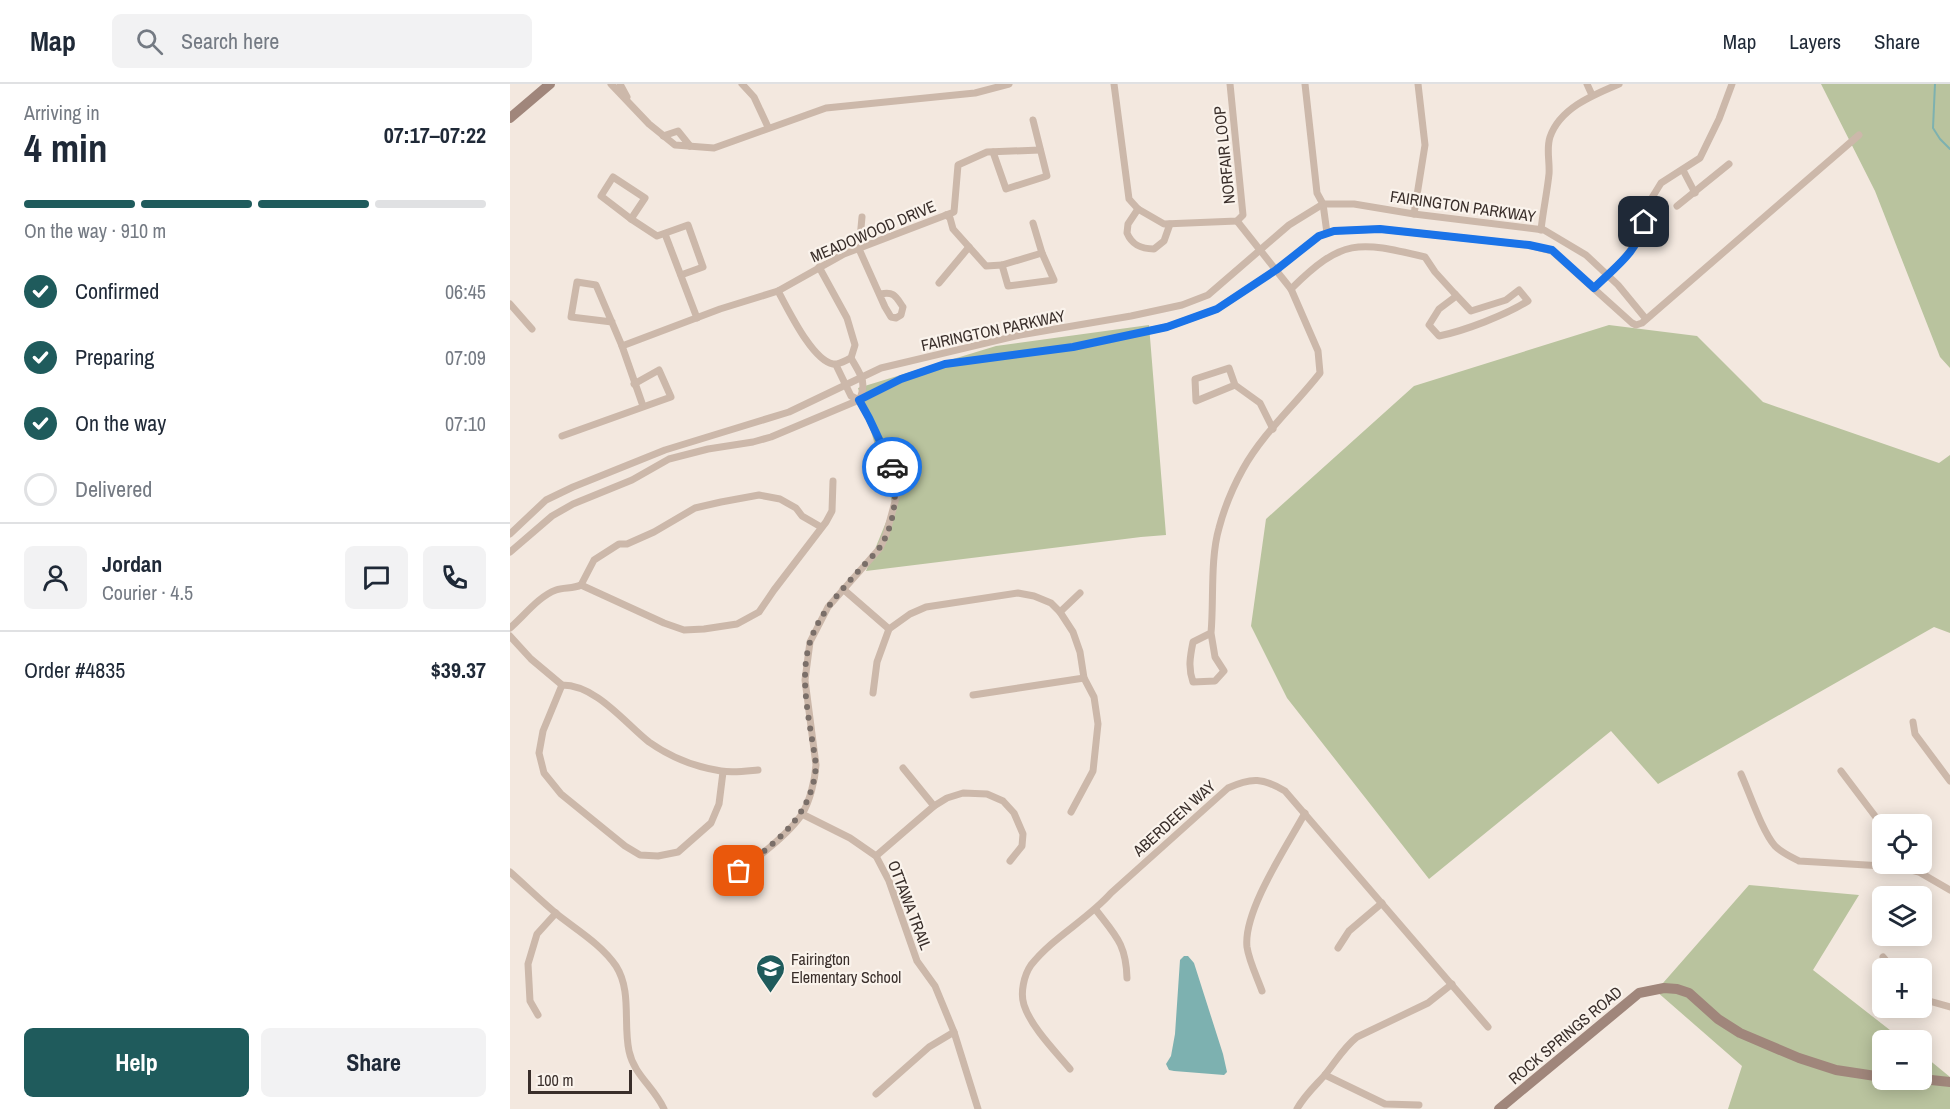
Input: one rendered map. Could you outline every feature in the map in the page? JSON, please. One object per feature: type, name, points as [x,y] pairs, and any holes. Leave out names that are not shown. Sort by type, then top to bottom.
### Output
[{"type":"street","points":[[510,118],[550,84]]},
{"type":"street","points":[[611,84],[675,145],[714,148],[826,108],[975,93],[1009,84]]},
{"type":"street","points":[[620,84],[633,107]]},
{"type":"street","points":[[742,84],[753,97],[768,128]]},
{"type":"street","points":[[1114,84],[1129,199],[1138,209],[1128,224],[1127,232],[1135,245],[1143,249],[1154,249],[1164,241],[1170,224]]},
{"type":"street","name":"NORFAIR LOOP","points":[[1230,84],[1243,214],[1237,222]]},
{"type":"street","points":[[1305,84],[1317,192],[1323,204],[1327,233]]},
{"type":"street","points":[[1414,214],[1425,145],[1418,84]]},
{"type":"street","points":[[1587,84],[1593,95]]},
{"type":"street","points":[[1541,230],[1549,172],[1550,136],[1561,118],[1593,95],[1619,84]]},
{"type":"street","points":[[1594,288],[1623,260],[1642,236],[1646,209],[1661,183],[1700,158],[1719,119],[1732,84]]},
{"type":"street","points":[[1033,120],[1047,176],[1006,189],[993,152],[1040,150]]},
{"type":"street","points":[[663,136],[678,131],[690,147]]},
{"type":"street","points":[[1646,319],[1859,135]]},
{"type":"street","name":"MEADOWOOD DRIVE","points":[[622,346],[778,291],[819,267],[859,249],[954,212],[958,165],[987,152],[993,152]]},
{"type":"street","points":[[1677,206],[1730,164]]},
{"type":"street","points":[[1683,170],[1695,193]]},
{"type":"street","points":[[631,219],[645,198],[612,177],[601,196],[631,219],[657,236],[688,225],[704,267],[681,275]]},
{"type":"street","name":"FAIRINGTON PARKWAY","points":[[510,534],[546,500],[573,487],[665,450],[789,412],[881,368],[1020,335],[1182,305],[1208,295],[1289,225],[1323,204],[1354,204],[1541,230],[1586,255],[1607,274],[1646,319],[1642,324],[1632,323],[1552,250],[1529,245],[1380,229],[1334,231],[1319,236],[1276,270],[1217,309],[1167,327],[1073,347],[945,364],[901,379],[859,400],[771,437],[669,459],[632,480],[573,504],[552,516],[511,548]]},
{"type":"street","name":"NORFAIR LOOP","points":[[1138,209],[1164,224],[1237,222]]},
{"type":"street","points":[[946,215],[950,218],[953,229],[986,266],[1002,265],[1042,253]]},
{"type":"street","points":[[862,217],[859,249],[881,294]]},
{"type":"street","name":"NORFAIR LOOP","points":[[1211,633],[1193,642],[1190,672],[1193,682],[1215,681],[1224,671],[1215,657],[1211,633],[1213,578],[1218,530],[1242,469],[1272,429],[1320,373],[1318,351],[1291,289],[1237,222]]},
{"type":"street","points":[[1002,265],[1008,286],[1054,280],[1042,253],[1033,223]]},
{"type":"street","points":[[665,234],[697,318]]},
{"type":"street","points":[[1291,289],[1334,253],[1358,245],[1387,248],[1425,257],[1435,272],[1471,311],[1506,300],[1519,290],[1528,301],[1515,309],[1454,333],[1439,336],[1429,325],[1439,309],[1455,297],[1455,294]]},
{"type":"street","points":[[939,283],[969,247]]},
{"type":"street","points":[[819,267],[847,318],[855,345],[851,358],[862,377],[865,389],[859,400]]},
{"type":"street","points":[[612,322],[571,317],[577,282],[596,285],[612,322],[622,346],[643,406]]},
{"type":"street","points":[[722,885],[778,840],[802,814],[815,777],[816,765],[805,680],[810,642],[828,607],[880,548],[896,498],[896,483],[891,466],[859,400],[851,396],[836,365],[812,348],[778,291]]},
{"type":"street","points":[[510,304],[532,329]]},
{"type":"street","points":[[836,365],[851,358]]},
{"type":"street","points":[[1235,385],[1196,401],[1195,379],[1229,368],[1235,385],[1260,403],[1272,429]]},
{"type":"street","points":[[562,436],[671,397],[659,370],[634,384]]},
{"type":"street","points":[[580,585],[684,630],[704,630],[737,624],[759,612],[826,522],[832,511],[833,481]]},
{"type":"street","points":[[510,628],[544,597],[557,590],[580,585],[594,560],[619,544],[627,544],[645,536],[695,508],[759,495],[780,499],[821,527]]},
{"type":"street","points":[[843,589],[889,629]]},
{"type":"street","points":[[873,693],[877,662],[889,629],[910,614],[926,607],[1018,593],[1051,603],[1060,612],[1072,632],[1080,652],[1084,678],[1094,697],[1098,724],[1093,771],[1071,812]]},
{"type":"street","points":[[1060,612],[1080,593]]},
{"type":"street","points":[[510,636],[531,659],[562,685],[574,685],[607,705],[650,742],[667,753],[684,761],[723,772],[758,770]]},
{"type":"street","points":[[972,695],[1084,678]]},
{"type":"street","points":[[562,685],[543,731],[539,753],[544,773],[561,794],[625,846],[640,855],[658,856],[678,852],[711,822],[719,804],[723,772]]},
{"type":"street","points":[[1913,722],[1915,734],[1950,781]]},
{"type":"street","points":[[903,768],[934,806]]},
{"type":"street","points":[[1841,771],[1873,814]]},
{"type":"street","points":[[1741,774],[1767,834],[1775,846],[1788,856],[1799,861],[1872,864]]},
{"type":"street","name":"ABERDEEN WAY","points":[[1070,1070],[1034,1023],[1024,1005],[1023,987],[1030,967],[1056,942],[1096,910],[1228,788],[1242,781],[1269,781],[1285,791],[1488,1027]]},
{"type":"street","points":[[876,856],[934,806],[946,798],[963,793],[987,794],[1002,801],[1014,813],[1023,834],[1022,846],[1010,861]]},
{"type":"street","points":[[1262,991],[1248,950],[1247,934],[1253,908],[1305,813]]},
{"type":"street","name":"OTTAWA TRAIL","points":[[802,814],[850,838],[876,856],[888,880],[917,961],[934,986],[954,1032],[978,1109]]},
{"type":"street","points":[[510,872],[600,948],[615,965],[623,980],[629,1054],[636,1071],[659,1099],[664,1109]]},
{"type":"street","points":[[1922,874],[1949,888]]},
{"type":"street","points":[[1338,948],[1349,931],[1382,903]]},
{"type":"street","points":[[1096,910],[1120,942],[1127,959],[1127,978]]},
{"type":"street","points":[[538,1015],[530,1001],[528,964],[537,934],[556,913]]},
{"type":"street","points":[[1297,1109],[1348,1044],[1357,1037],[1428,1003],[1452,984]]},
{"type":"street","name":"ROCK SPRINGS ROAD","points":[[1499,1109],[1639,993],[1664,988],[1689,993],[1718,1019],[1740,1033],[1799,1058],[1836,1070],[1872,1075]]},
{"type":"street","points":[[1932,1002],[1950,1007]]},
{"type":"street","points":[[876,1094],[929,1047],[954,1032]]},
{"type":"street","points":[[1325,1075],[1385,1104],[1419,1105]]},
{"type":"street","points":[[1932,1080],[1950,1082]]},
{"type":"green space","points":[[1821,84],[1950,84],[1950,368],[1940,357],[1875,191]]},
{"type":"green space","points":[[1149,325],[1166,535],[866,571],[893,505],[858,388],[996,346]]},
{"type":"green space","points":[[1609,325],[1697,336],[1763,402],[1939,463],[1950,455],[1950,633],[1934,627],[1658,784],[1611,731],[1429,879],[1287,698],[1251,626],[1266,519],[1414,386]]},
{"type":"green space","points":[[1749,885],[1859,895],[1813,970],[1890,1030],[1872,1030],[1872,1090],[1932,1090],[1932,1062],[1950,1077],[1950,1109],[1728,1109],[1742,1066],[1656,991]]},
{"type":"water","points":[[1188,956],[1194,963],[1223,1054],[1227,1072],[1224,1075],[1174,1071],[1169,1070],[1166,1064],[1171,1056],[1175,1034],[1180,960]]},
{"type":"waterway","points":[[1935,84],[1933,128],[1950,149]]},
{"type":"way so far","points":[[739,871],[778,840],[802,814],[815,777],[816,765],[805,680],[810,642],[828,607],[880,548],[896,498],[896,483],[892,467]]},
{"type":"place","name":"Fairington Elementary School","points":[[770,994]]},
{"type":"route","points":[[892,467],[859,400],[901,379],[945,364],[1073,347],[1167,327],[1217,309],[1276,270],[1319,236],[1327,233],[1380,229],[1529,245],[1552,250],[1594,288],[1623,260],[1642,236],[1644,222]]}]
